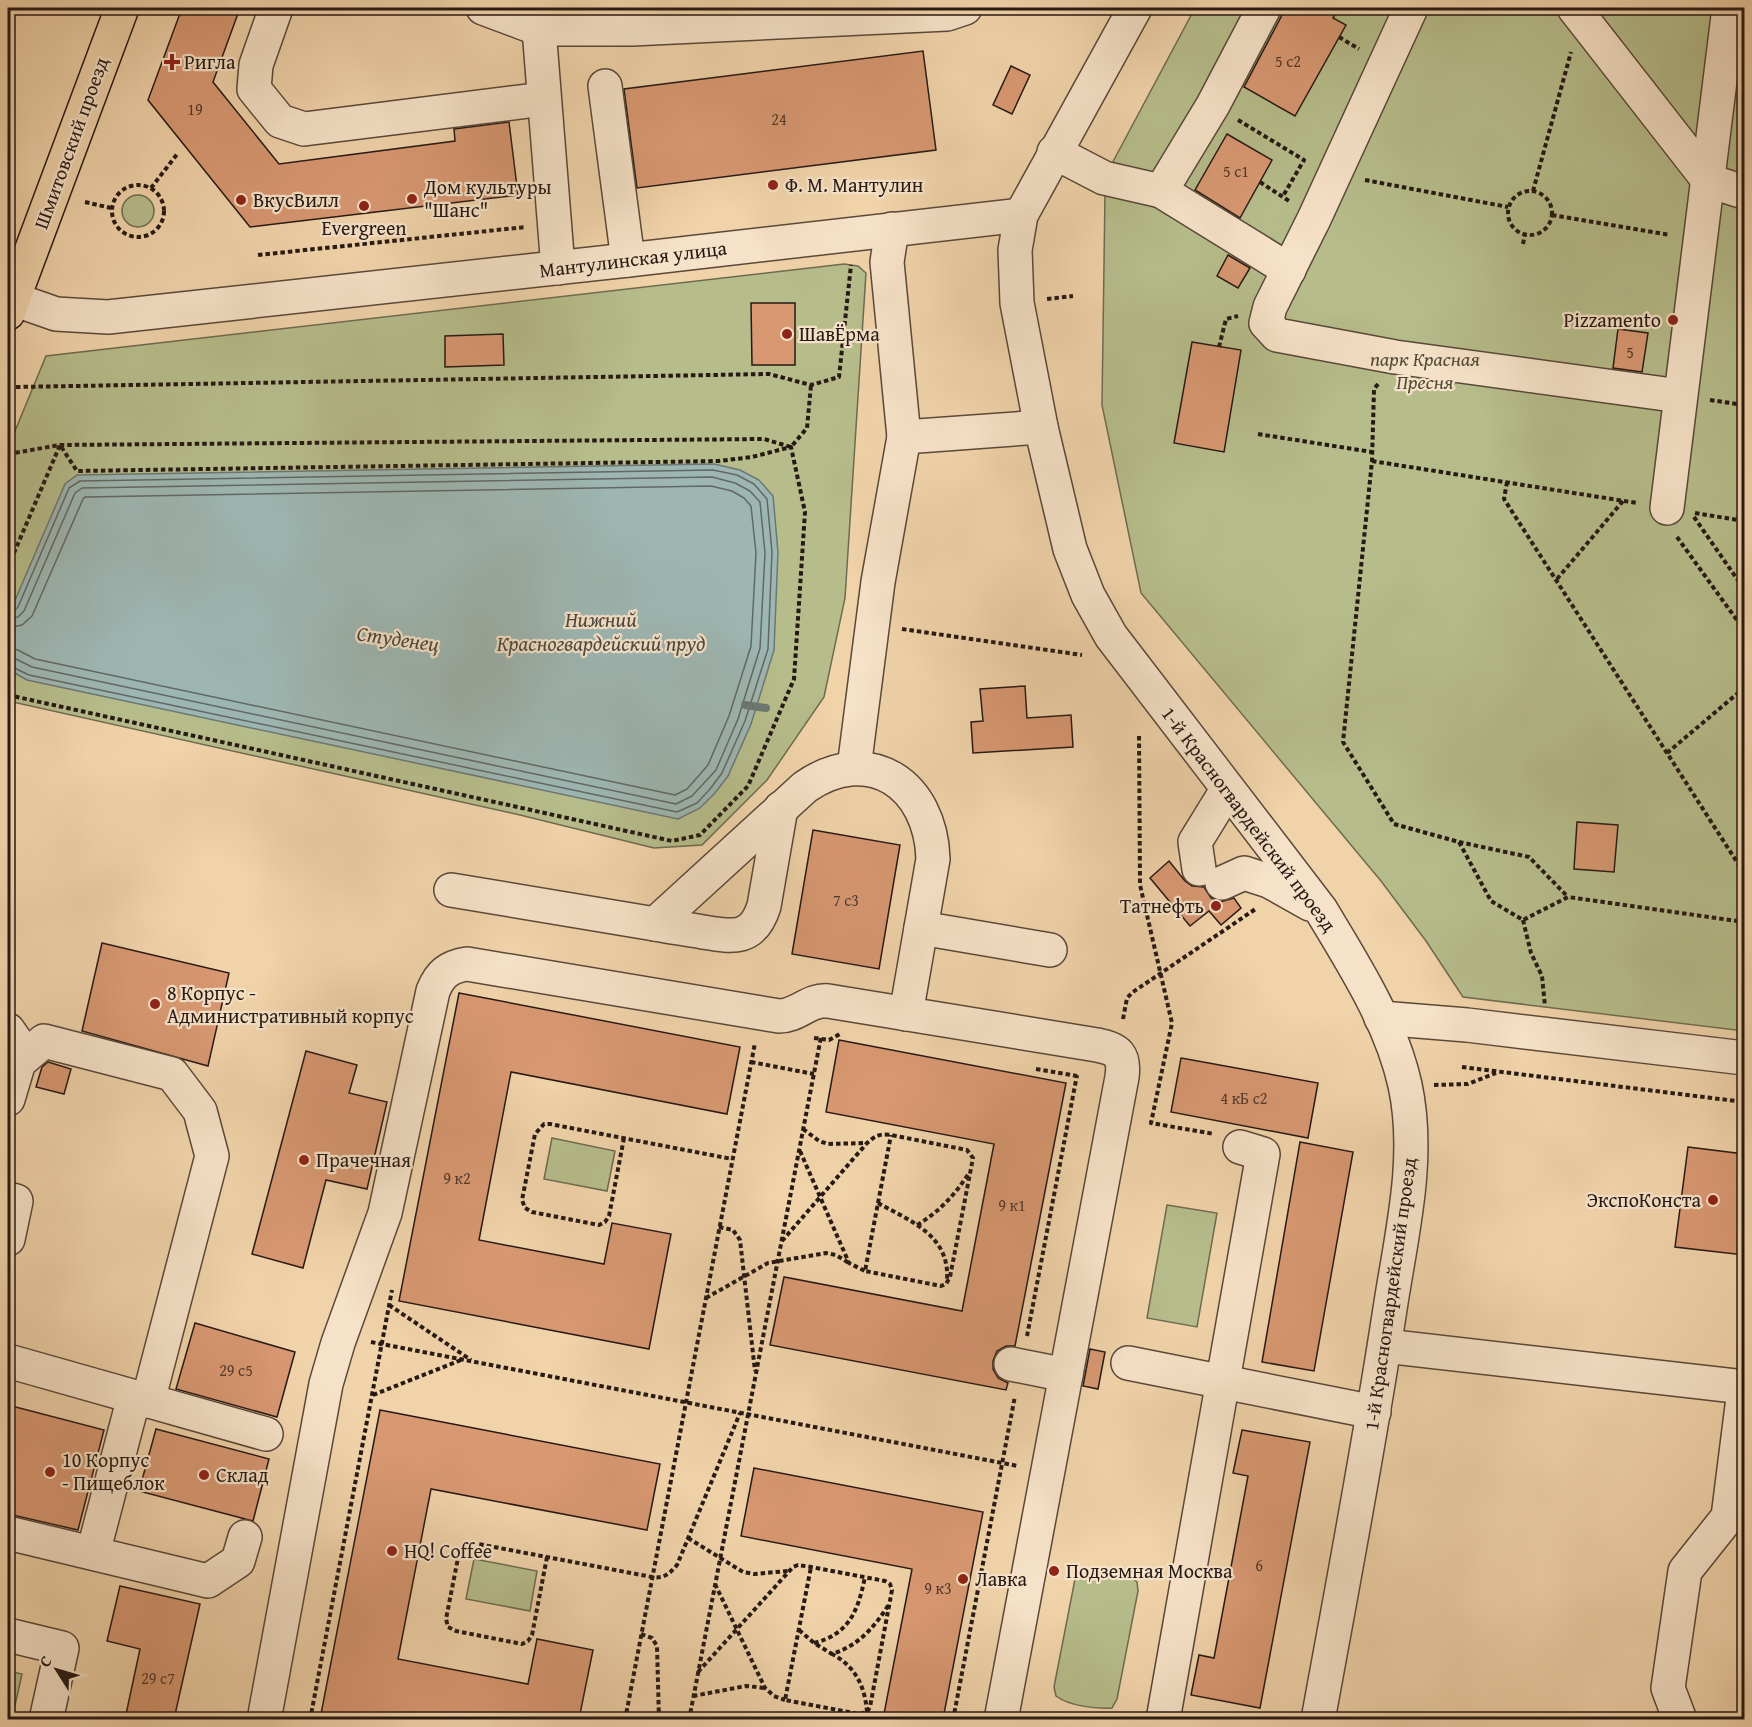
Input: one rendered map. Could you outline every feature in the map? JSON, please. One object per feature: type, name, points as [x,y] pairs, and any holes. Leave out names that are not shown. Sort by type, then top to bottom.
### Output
[{"type":"main road","name":"Шмитовский проезд","points":[[10,306],[122,8]]},
{"type":"street","points":[[276,8],[256,65],[254,89],[280,121],[304,129],[544,99]]},
{"type":"street","points":[[483,8],[632,28],[947,14],[965,8]]},
{"type":"street","points":[[1020,215],[1135,8]]},
{"type":"street","points":[[1161,191],[1213,105],[1264,8]]},
{"type":"street","points":[[1411,8],[1335,174],[1270,307],[1266,323],[1277,335],[1395,357],[1680,396]]},
{"type":"street","points":[[1667,508],[1729,8]]},
{"type":"street","points":[[1578,12],[1709,181],[1743,192]]},
{"type":"street","points":[[544,18],[544,99],[558,268]]},
{"type":"street","points":[[605,86],[627,261]]},
{"type":"street","points":[[1054,152],[1104,178],[1161,191],[1289,270]]},
{"type":"street","name":"Мантулинская улица","points":[[10,306],[56,314],[108,317],[627,261],[1020,215]]},
{"type":"street","name":"1-й Красногвардейский проезд","points":[[1020,215],[1015,250],[1017,303],[1041,428],[1070,549],[1088,595],[1111,636],[1321,910],[1381,1018],[1394,1049],[1405,1086],[1410,1137],[1410,1173],[1374,1412],[1318,1719]]},
{"type":"street","points":[[854,768],[878,582],[904,437],[887,262],[892,229]]},
{"type":"street","points":[[904,437],[1041,428]]},
{"type":"street","points":[[656,924],[781,808],[816,779],[829,773],[854,768],[870,769],[891,777],[915,799],[928,823],[933,842],[933,859],[906,1014]]},
{"type":"street","points":[[1227,790],[1195,842],[1210,876],[1244,873],[1269,881],[1321,910]]},
{"type":"street","points":[[451,890],[733,937],[753,928],[760,919],[781,808]]},
{"type":"street","points":[[921,928],[1050,950]]},
{"type":"street","points":[[264,1719],[328,1377],[385,1213],[433,992],[443,973],[467,964],[779,1016],[789,1015],[822,1000],[1111,1048],[1122,1060],[1124,1067],[1001,1719]]},
{"type":"street","points":[[1381,1018],[1448,1023],[1744,1058]]},
{"type":"street","points":[[8,1099],[18,1062],[17,1043],[44,1041],[172,1074],[200,1111],[212,1156],[93,1553]]},
{"type":"street","points":[[1163,1719],[1263,1154],[1240,1147]]},
{"type":"street","points":[[8,1199],[16,1201],[8,1239]]},
{"type":"street","points":[[1384,1346],[1744,1388],[1728,1517],[1686,1571],[1668,1688],[1680,1719]]},
{"type":"street","points":[[8,1361],[266,1434]]},
{"type":"street","points":[[1128,1363],[1374,1412]]},
{"type":"street","points":[[1011,1364],[1066,1375]]},
{"type":"street","points":[[8,1533],[208,1581],[238,1561],[245,1537]]},
{"type":"street","points":[[8,1635],[62,1648],[46,1719]]},
{"type":"path","points":[[1533,190],[1578,12]]},
{"type":"path","points":[[1339,37],[1363,51]]},
{"type":"path","points":[[1213,105],[1304,160],[1282,196]]},
{"type":"path","points":[[151,188],[178,153]]},
{"type":"path","points":[[1335,174],[1508,207]]},
{"type":"path","points":[[1260,182],[1270,188]]},
{"type":"path","points":[[142,184],[151,188],[164,204],[161,224],[145,237],[134,238],[124,234],[112,218],[111,207],[115,198],[131,185],[142,184]]},
{"type":"path","points":[[1533,190],[1541,193],[1552,206],[1549,224],[1543,231],[1534,235],[1517,231],[1511,224],[1508,207],[1518,194],[1533,190]]},
{"type":"path","points":[[85,202],[111,207]]},
{"type":"path","points":[[1552,215],[1700,240]]},
{"type":"path","points":[[258,255],[554,224]]},
{"type":"path","points":[[1523,244],[1525,234]]},
{"type":"path","points":[[16,387],[769,374],[811,385],[839,377],[851,264]]},
{"type":"path","points":[[1219,347],[1223,327]]},
{"type":"path","points":[[60,445],[77,471],[719,461],[752,457],[791,447],[807,428],[811,385]]},
{"type":"path","points":[[1374,389],[1372,461],[1343,742],[1394,824],[1459,842],[1529,857],[1568,897]]},
{"type":"path","points":[[1258,434],[1372,452]]},
{"type":"path","points":[[8,454],[60,445],[764,439],[791,447]]},
{"type":"path","points":[[8,567],[60,445]]},
{"type":"path","points":[[8,695],[672,841],[700,835],[748,786],[794,679],[806,512],[791,447]]},
{"type":"path","points":[[1372,461],[1667,508],[1671,529],[1744,630]]},
{"type":"path","points":[[1507,482],[1504,499],[1744,873]]},
{"type":"path","points":[[1557,579],[1623,501]]},
{"type":"path","points":[[1744,521],[1691,512],[1744,589]]},
{"type":"path","points":[[872,626],[948,634],[1082,655]]},
{"type":"path","points":[[1667,753],[1744,688]]},
{"type":"path","points":[[1139,736],[1140,885],[1172,1023],[1151,1123],[1226,1136],[1240,1147]]},
{"type":"path","points":[[1459,842],[1491,901],[1522,920],[1531,953],[1542,976],[1545,1007]]},
{"type":"path","points":[[1123,1019],[1129,996],[1285,890]]},
{"type":"path","points":[[1522,920],[1568,897],[1744,922]]},
{"type":"path","points":[[689,1719],[819,1048]]},
{"type":"path","points":[[625,1719],[753,1049]]},
{"type":"path","points":[[751,1062],[814,1074]]},
{"type":"path","points":[[1462,1067],[1744,1102]]},
{"type":"path","points":[[1433,1085],[1468,1084],[1498,1072]]},
{"type":"path","points":[[624,1138],[609,1216],[605,1222],[599,1225],[532,1212],[525,1208],[522,1200],[535,1134],[541,1126],[550,1124],[624,1138],[732,1159]]},
{"type":"path","points":[[803,1129],[828,1144],[867,1143]]},
{"type":"path","points":[[706,1298],[765,1264],[826,1253],[836,1255],[864,1271],[940,1286],[946,1284],[950,1277],[973,1158],[967,1150],[891,1135],[883,1134],[872,1138],[781,1242]]},
{"type":"path","points":[[864,1271],[891,1135]]},
{"type":"path","points":[[799,1149],[849,1263]]},
{"type":"path","points":[[917,1225],[942,1207],[971,1170]]},
{"type":"path","points":[[878,1203],[930,1233],[938,1243],[946,1266],[946,1284]]},
{"type":"path","points":[[719,1227],[733,1230],[739,1237],[756,1374]]},
{"type":"path","points":[[310,1719],[393,1284]]},
{"type":"path","points":[[389,1305],[473,1362]]},
{"type":"path","points":[[391,1346],[993,1461]]},
{"type":"path","points":[[372,1395],[462,1360]]},
{"type":"path","points":[[547,1557],[532,1635],[528,1641],[522,1644],[456,1631],[448,1627],[446,1619],[448,1608],[459,1553],[464,1545],[473,1543],[547,1557],[652,1577],[660,1579],[671,1572],[677,1565],[740,1413]]},
{"type":"path","points":[[688,1538],[748,1573],[790,1571]]},
{"type":"path","points":[[698,1672],[737,1629],[790,1571],[798,1565],[889,1582],[892,1587],[870,1707],[862,1714],[774,1696],[765,1688],[737,1629],[715,1584]]},
{"type":"path","points":[[785,1700],[811,1567]]},
{"type":"path","points":[[814,1643],[832,1637],[850,1621],[860,1603],[865,1577]]},
{"type":"path","points":[[832,1654],[847,1649],[861,1640],[874,1626],[890,1602]]},
{"type":"path","points":[[799,1630],[814,1643],[844,1662],[855,1673],[863,1689],[867,1712]]},
{"type":"path","points":[[641,1634],[652,1638],[657,1646],[659,1719]]},
{"type":"path","points":[[693,1696],[746,1686],[765,1688]]},
{"type":"green space","name":"парк Красная Пресня","points":[[1195,8],[1744,8],[1744,1031],[1463,997],[1426,941],[1381,881],[1141,593],[1102,405],[1105,193],[1108,171]]},
{"type":"green space","points":[[138,195],[149,200],[154,211],[149,222],[138,227],[127,222],[122,211],[127,200]]},
{"type":"green space","points":[[844,264],[858,266],[866,273],[845,598],[824,697],[767,780],[702,845],[654,848],[520,815],[8,701],[8,448],[46,356]]},
{"type":"green space","points":[[552,1138],[615,1151],[607,1191],[544,1179]]},
{"type":"green space","points":[[1167,1205],[1217,1213],[1197,1327],[1147,1318]]},
{"type":"green space","points":[[474,1559],[537,1571],[530,1611],[466,1599]]},
{"type":"green space","points":[[1088,1569],[1130,1577],[1137,1582],[1138,1591],[1117,1699],[1112,1708],[1091,1707],[1068,1702],[1056,1696],[1054,1687],[1075,1579],[1080,1571]]},
{"type":"green space","points":[[8,1671],[22,1674],[12,1719],[8,1719]]},
{"type":"water","name":"Нижний Красногвардейский пруд","points":[[714,464],[740,470],[759,480],[773,496],[778,552],[774,650],[751,724],[728,776],[700,808],[678,819],[27,680],[8,669],[8,605],[13,605],[65,484],[77,475]]},
{"type":"building","points":[[182,8],[240,8],[213,82],[279,164],[455,141],[454,129],[509,122],[518,195],[250,227],[148,100]]},
{"type":"building","points":[[1283,8],[1339,8],[1333,18],[1346,25],[1295,116],[1244,87],[1281,17]]},
{"type":"building","points":[[923,51],[936,150],[637,188],[624,89]]},
{"type":"building","points":[[1011,66],[1030,75],[1012,114],[993,105]]},
{"type":"building","points":[[1227,134],[1272,160],[1240,218],[1195,190]]},
{"type":"building","points":[[1228,255],[1250,268],[1238,288],[1217,276]]},
{"type":"building","points":[[751,303],[795,303],[795,365],[752,365]]},
{"type":"building","points":[[1618,329],[1648,333],[1642,372],[1613,368]]},
{"type":"building","points":[[503,334],[504,365],[445,367],[445,336]]},
{"type":"building","points":[[1192,342],[1241,350],[1224,452],[1174,443]]},
{"type":"building","points":[[1025,686],[1027,718],[1071,715],[1073,747],[973,753],[971,722],[983,721],[980,689]]},
{"type":"building","points":[[1577,822],[1618,825],[1614,872],[1574,869]]},
{"type":"building","points":[[813,830],[900,845],[879,969],[792,954]]},
{"type":"building","points":[[1169,861],[1192,886],[1204,887],[1211,898],[1220,902],[1234,898],[1241,908],[1221,925],[1209,911],[1190,926],[1150,878]]},
{"type":"building","name":"8 Корпус - Административный корпус","points":[[102,943],[229,973],[208,1066],[82,1031]]},
{"type":"building","points":[[459,993],[740,1047],[727,1114],[511,1072],[479,1240],[604,1264],[612,1223],[671,1234],[649,1349],[399,1301]]},
{"type":"building","points":[[839,1040],[1066,1083],[1015,1346],[1006,1346],[997,1351],[993,1361],[993,1369],[998,1378],[1008,1383],[1006,1390],[770,1345],[784,1277],[962,1311],[994,1144],[826,1112]]},
{"type":"building","name":"Прачечная","points":[[306,1051],[357,1065],[349,1093],[387,1102],[367,1189],[326,1180],[303,1268],[252,1254]]},
{"type":"building","points":[[1181,1058],[1318,1083],[1308,1138],[1171,1112]]},
{"type":"building","points":[[48,1062],[71,1069],[64,1094],[36,1087],[42,1067]]},
{"type":"building","points":[[1300,1142],[1353,1152],[1314,1371],[1262,1362]]},
{"type":"building","name":"ЭкспоКонста","points":[[1688,1147],[1744,1154],[1744,1255],[1675,1247]]},
{"type":"building","points":[[195,1323],[295,1352],[277,1417],[176,1389]]},
{"type":"building","points":[[1090,1349],[1105,1352],[1098,1389],[1083,1386]]},
{"type":"building","name":"10 Корпус - Пищеблок","points":[[8,1405],[104,1430],[78,1530],[8,1514]]},
{"type":"building","points":[[380,1410],[660,1464],[647,1530],[431,1489],[398,1659],[528,1684],[537,1639],[593,1650],[579,1719],[320,1719]]},
{"type":"building","name":"Склад","points":[[156,1429],[269,1459],[253,1521],[139,1491]]},
{"type":"building","points":[[1242,1430],[1310,1442],[1260,1708],[1191,1695],[1199,1655],[1214,1658],[1248,1476],[1233,1473]]},
{"type":"building","points":[[754,1468],[983,1512],[943,1719],[883,1719],[912,1569],[741,1536]]},
{"type":"building","points":[[120,1586],[200,1604],[174,1719],[125,1719],[140,1649],[107,1641]]},
{"type":"waterway","name":"Студенец","points":[[745,705],[766,708]]},
{"type":"place","name":"Ригла","points":[[172,62]]},
{"type":"place","name":"Ф. М. Мантулин","points":[[773,185]]},
{"type":"place","name":"Дом культуры \"Шанс\"","points":[[412,199]]},
{"type":"place","name":"ВкусВилл","points":[[241,200]]},
{"type":"place","name":"Evergreen","points":[[364,206]]},
{"type":"place","name":"Pizzamento","points":[[1673,320]]},
{"type":"place","name":"ШавЁрма","points":[[787,334]]},
{"type":"place","name":"Татнефть","points":[[1216,906]]},
{"type":"place","name":"8 Корпус - Административный корпус","points":[[155,1004]]},
{"type":"place","name":"Прачечная","points":[[304,1160]]},
{"type":"place","name":"ЭкспоКонста","points":[[1713,1200]]},
{"type":"place","name":"10 Корпус - Пищеблок","points":[[50,1472]]},
{"type":"place","name":"Склад","points":[[204,1475]]},
{"type":"place","name":"HQ! Coffee","points":[[392,1551]]},
{"type":"place","name":"Подземная Москва","points":[[1054,1571]]},
{"type":"place","name":"Лавка","points":[[963,1579]]}]
